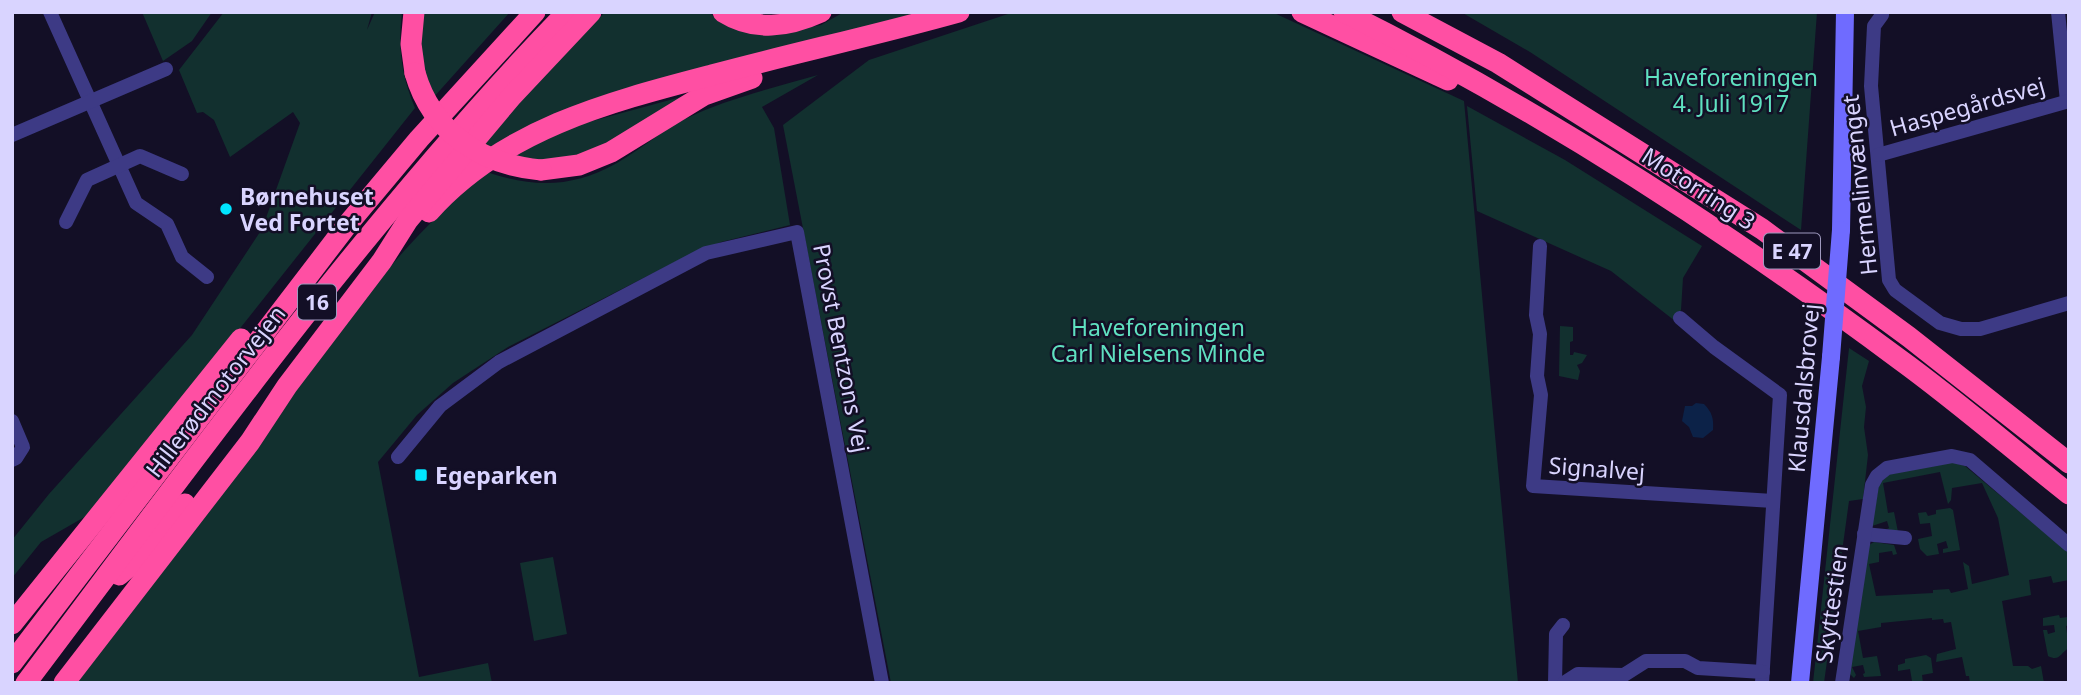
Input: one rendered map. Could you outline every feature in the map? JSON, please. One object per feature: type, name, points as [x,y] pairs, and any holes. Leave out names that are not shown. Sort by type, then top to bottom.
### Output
[{"type":"highway","points":[[414,12],[411,44],[415,73],[427,103],[442,125],[457,139],[493,160],[541,170],[579,165],[611,152],[681,108],[726,86],[959,12]]},
{"type":"highway","name":"Hillerødmotorvejen","points":[[12,663],[347,225],[419,139],[533,12]]},
{"type":"highway","name":"Hillerødmotorvejen","points":[[26,683],[359,247],[437,153],[567,12]]},
{"type":"highway","points":[[83,607],[141,556],[287,386],[382,261],[408,220],[512,96],[591,12]]},
{"type":"highway","points":[[723,12],[744,23],[772,26],[789,24],[821,12]]},
{"type":"highway","points":[[1302,12],[1580,142]]},
{"type":"highway","name":"Motorring 3","points":[[1344,12],[1421,50],[1580,142],[1738,245],[1900,360],[2069,494]]},
{"type":"highway","name":"Motorring 3","points":[[1402,12],[1498,63],[1762,229],[1909,337],[2069,463]]},
{"type":"highway","points":[[1429,12],[1498,63]]},
{"type":"highway","points":[[382,261],[436,204],[472,172],[505,149],[543,128],[583,111],[631,97],[803,51],[915,25]]},
{"type":"highway","points":[[12,624],[298,269],[347,225]]},
{"type":"highway","points":[[64,683],[250,442],[287,386]]},
{"type":"street","points":[[50,12],[136,203],[167,223],[182,257],[207,277]]},
{"type":"street","name":"Klausdalsbrovej","points":[[1800,683],[1841,230],[1845,12]]},
{"type":"street","points":[[2058,12],[2068,101]]},
{"type":"street","name":"Hermelinvænget","points":[[1882,15],[1874,26],[1871,44],[1871,86],[1889,280],[1895,290],[1940,323],[1961,329],[1980,329],[2069,303]]},
{"type":"street","points":[[12,135],[166,69]]},
{"type":"street","name":"Haspegårdsvej","points":[[1878,155],[2068,101]]},
{"type":"street","points":[[66,222],[87,180],[119,164],[140,156],[182,174]]},
{"type":"street","name":"Provst Bentzons Vej","points":[[398,457],[440,406],[499,362],[706,253],[797,232],[881,683]]},
{"type":"street","name":"Signalvej","points":[[1540,246],[1536,315],[1541,334],[1537,376],[1541,396],[1534,486],[1773,501]]},
{"type":"street","points":[[1563,683],[1578,674],[1624,675],[1646,661],[1685,662],[1698,668],[1763,677],[1780,395],[1714,347],[1680,318]]},
{"type":"street","points":[[12,421],[23,447],[12,460]]},
{"type":"street","name":"Skyttestien","points":[[1847,682],[1872,485],[1877,476],[1887,468],[1952,456],[1970,460],[2069,545]]},
{"type":"street","name":"Skyttestien","points":[[1864,534],[1905,538]]},
{"type":"street","points":[[1555,683],[1556,634],[1563,625]]},
{"type":"green space","points":[[142,12],[212,12],[192,41],[163,61]]},
{"type":"green space","points":[[224,12],[372,12],[367,30],[375,12],[402,12],[402,61],[415,108],[95,511],[41,542],[12,578],[12,540],[49,494],[192,335],[262,229],[300,123],[293,112],[230,157],[214,120],[203,112],[197,113],[179,70]]},
{"type":"green space","points":[[417,12],[510,12],[433,98],[420,64]]},
{"type":"green space","points":[[605,12],[709,12],[718,20],[772,34],[821,25],[844,12],[928,12],[489,152],[477,145]]},
{"type":"green space","name":"Haveforeningen Carl Nielsens Minde","points":[[1014,12],[1272,12],[1464,101],[1518,683],[891,683],[783,125],[869,60]]},
{"type":"green space","name":"Haveforeningen 4. Juli 1917","points":[[1461,12],[1817,12],[1801,230],[1530,52]]},
{"type":"green space","points":[[818,75],[762,107],[774,128],[790,225],[721,242],[677,261],[508,347],[453,383],[417,415],[378,462],[419,677],[488,663],[492,683],[78,681],[370,291],[425,229],[487,172],[537,183],[585,177],[617,163],[676,124],[701,112],[750,94]]},
{"type":"green space","points":[[692,94],[580,162],[507,160],[548,133]]},
{"type":"green space","points":[[1467,106],[1565,160],[1702,246],[1683,278],[1681,310],[1675,321],[1611,271],[1477,211]]},
{"type":"green space","points":[[1560,326],[1573,327],[1570,355],[1574,352],[1587,355],[1582,363],[1577,365],[1580,371],[1578,380],[1559,376]]},
{"type":"green space","points":[[1849,348],[1869,361],[1862,386],[1866,407],[1864,427],[1868,455],[1863,499],[1849,501],[1824,683],[1813,683]]},
{"type":"green space","points":[[1952,462],[1965,466],[2069,553],[2069,580],[2053,583],[2051,576],[2029,580],[2031,595],[2002,601],[2013,666],[2028,666],[2032,669],[2041,666],[2044,683],[1970,683],[1962,657],[1936,662],[1937,654],[1956,649],[1951,622],[1944,623],[1943,619],[1932,618],[1881,623],[1881,627],[1858,631],[1863,658],[1877,656],[1881,676],[1864,677],[1863,665],[1852,667],[1856,675],[1854,678],[1849,673],[1869,545],[1874,542],[1894,545],[1897,554],[1893,555],[1892,551],[1879,553],[1879,562],[1869,564],[1876,596],[1933,593],[1933,590],[1949,589],[1951,593],[1968,589],[1963,562],[1969,566],[1972,584],[2009,575],[1998,518],[1982,483],[1952,488],[1948,504],[1940,472],[1883,483],[1888,513],[1894,512],[1898,532],[1887,529],[1887,521],[1872,526],[1879,484],[1889,474]]},
{"type":"green space","points":[[1936,510],[1953,510],[1960,550],[1943,553],[1943,549],[1948,548],[1946,541],[1937,544],[1939,554],[1927,556],[1920,549],[1918,539],[1932,536],[1930,523],[1920,524],[1918,513],[1926,512],[1928,516],[1936,514]]},
{"type":"green space","points":[[553,557],[567,634],[534,641],[520,563]]},
{"type":"green space","points":[[2069,613],[2069,625],[2066,626],[2069,648],[2058,657],[2052,658],[2048,656],[2043,630],[2047,630],[2048,634],[2055,632],[2054,625],[2043,626],[2043,618],[2059,615],[2060,618],[2068,617]]},
{"type":"green space","points":[[1926,655],[1931,658],[1933,673],[1922,675],[1923,683],[1907,683],[1912,681],[1910,669],[1898,671],[1898,665],[1905,663],[1905,659]]},
{"type":"water","points":[[1704,404],[1713,419],[1713,430],[1703,438],[1693,437],[1689,427],[1682,421],[1685,406]]},
{"type":"place","name":"Børnehuset Ved Fortet","points":[[226,209]]},
{"type":"place","name":"Egeparken","points":[[421,475]]}]
